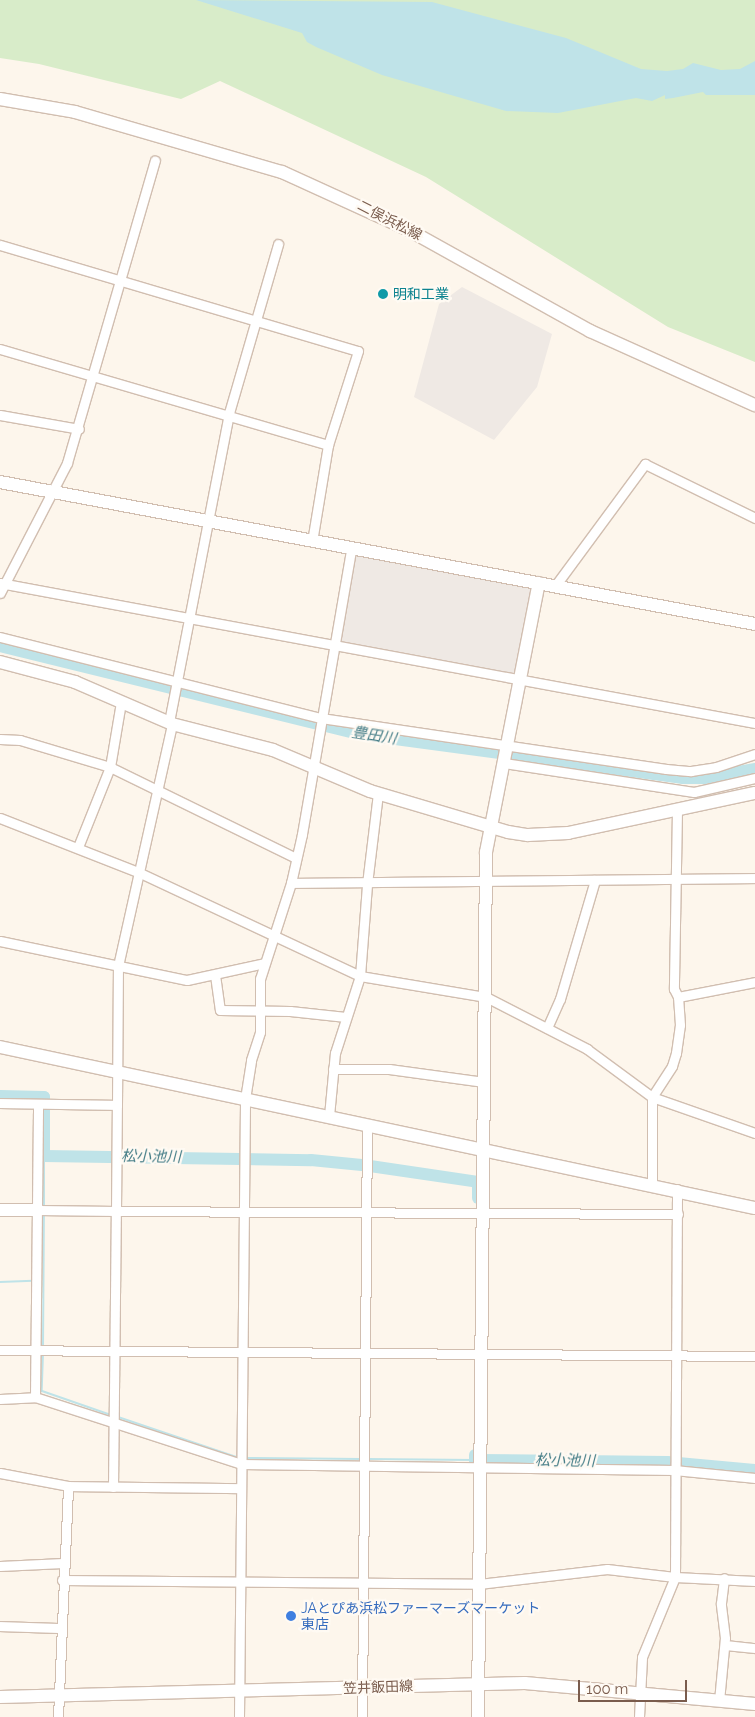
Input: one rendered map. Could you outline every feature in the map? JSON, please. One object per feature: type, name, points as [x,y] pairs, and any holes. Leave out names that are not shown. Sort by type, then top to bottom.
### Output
[{"type":"street","name":"二俣浜松線","points":[[0,99],[75,112],[282,172],[405,228],[590,331],[755,405]]},
{"type":"street","points":[[0,593],[2,583],[67,463],[79,429],[155,161]]},
{"type":"street","points":[[113,1487],[117,1105],[119,1072],[118,966],[158,789],[206,522],[228,417],[278,244]]},
{"type":"street","points":[[0,245],[358,351],[328,445],[312,542]]},
{"type":"street","points":[[0,349],[328,445]]},
{"type":"street","points":[[0,415],[79,429]]},
{"type":"street","points":[[555,586],[646,464],[755,518]]},
{"type":"street","points":[[0,482],[351,550],[755,624]]},
{"type":"street","points":[[239,1717],[245,1099],[251,1060],[260,1032],[260,979],[291,883],[336,646],[351,550]]},
{"type":"street","points":[[2,583],[755,723]]},
{"type":"street","points":[[478,1717],[482,1213],[486,997],[485,882],[490,828],[538,583]]},
{"type":"street","points":[[0,637],[321,718],[506,753],[694,792],[755,778]]},
{"type":"street","points":[[0,662],[75,682],[170,723],[273,750],[378,793],[490,828],[528,835],[568,833],[755,793]]},
{"type":"street","points":[[78,847],[110,767],[121,702]]},
{"type":"street","points":[[0,739],[20,740],[110,767],[296,858]]},
{"type":"street","points":[[506,753],[691,771],[755,754]]},
{"type":"street","points":[[329,1116],[333,1069],[346,1017],[360,976],[367,884],[378,793]]},
{"type":"street","points":[[652,1184],[652,1097],[672,1066],[680,1024],[678,997],[674,989],[678,879],[677,810]]},
{"type":"street","points":[[0,818],[138,872],[273,937],[360,976],[486,997],[612,1064],[652,1097],[755,1133]]},
{"type":"street","points":[[291,883],[367,884],[755,878]]},
{"type":"street","points":[[547,1028],[560,999],[595,880]]},
{"type":"street","points":[[0,941],[187,980],[264,963]]},
{"type":"street","points":[[215,975],[220,1010],[261,1010],[346,1017]]},
{"type":"street","points":[[678,997],[755,982]]},
{"type":"street","points":[[0,1047],[677,1189],[755,1208]]},
{"type":"street","points":[[333,1069],[389,1069],[484,1082]]},
{"type":"street","points":[[0,1103],[117,1105]]},
{"type":"street","points":[[35,1396],[37,1276],[43,1210],[38,1104]]},
{"type":"street","points":[[362,1717],[367,1124]]},
{"type":"street","points":[[639,1717],[638,1694],[642,1657],[675,1577],[677,1189]]},
{"type":"street","points":[[0,1210],[678,1214]]},
{"type":"street","points":[[0,1350],[755,1356]]},
{"type":"street","points":[[0,1399],[35,1396],[241,1463],[480,1464],[676,1470],[755,1478]]},
{"type":"street","points":[[0,1473],[68,1486],[241,1488]]},
{"type":"street","points":[[58,1717],[62,1564],[68,1486]]},
{"type":"street","points":[[0,1566],[62,1564]]},
{"type":"street","points":[[62,1580],[479,1584],[607,1569],[675,1577],[755,1581]]},
{"type":"street","points":[[719,1701],[725,1646],[721,1603],[724,1578]]},
{"type":"street","points":[[0,1626],[61,1628]]},
{"type":"street","points":[[725,1646],[755,1648]]},
{"type":"street","name":"笠井飯田線","points":[[0,1697],[525,1683],[755,1704]]},
{"type":"shaded area","points":[[462,287],[552,334],[537,387],[494,440],[414,397],[439,304]]},
{"type":"shaded area","points":[[355,554],[531,585],[516,674],[339,643]]},
{"type":"green space","points":[[0,0],[755,0],[755,362],[668,327],[426,177],[220,81],[181,99],[39,64],[0,58]]},
{"type":"water","points":[[196,0],[432,2],[566,38],[641,69],[667,71],[683,69],[693,63],[721,70],[740,69],[755,61],[755,95],[706,95],[703,92],[665,99],[665,95],[652,101],[636,98],[558,113],[506,111],[382,75],[316,47],[307,42],[302,33]]},
{"type":"waterway","name":"豊田川","points":[[0,646],[358,734],[683,778],[704,778],[755,769]]},
{"type":"waterway","name":"松小池川","points":[[0,1096],[44,1097],[44,1156],[311,1160],[362,1165]]},
{"type":"waterway","points":[[44,1156],[44,1206]]},
{"type":"waterway","name":"松小池川","points":[[370,1166],[478,1182],[478,1198]]},
{"type":"waterway","points":[[43,1346],[44,1213]]},
{"type":"waterway","points":[[0,1282],[33,1281]]},
{"type":"waterway","points":[[43,1353],[42,1391],[111,1415]]},
{"type":"waterway","points":[[118,1417],[239,1458]]},
{"type":"waterway","name":"松小池川","points":[[475,1455],[475,1460],[667,1462],[755,1470]]},
{"type":"waterway","points":[[243,1458],[361,1459]]},
{"type":"waterway","points":[[368,1459],[475,1460]]},
{"type":"place","name":"明和工業","points":[[383,294]]},
{"type":"place","name":"JAとぴあ浜松ファーマーズマーケット 東店","points":[[291,1616]]}]
